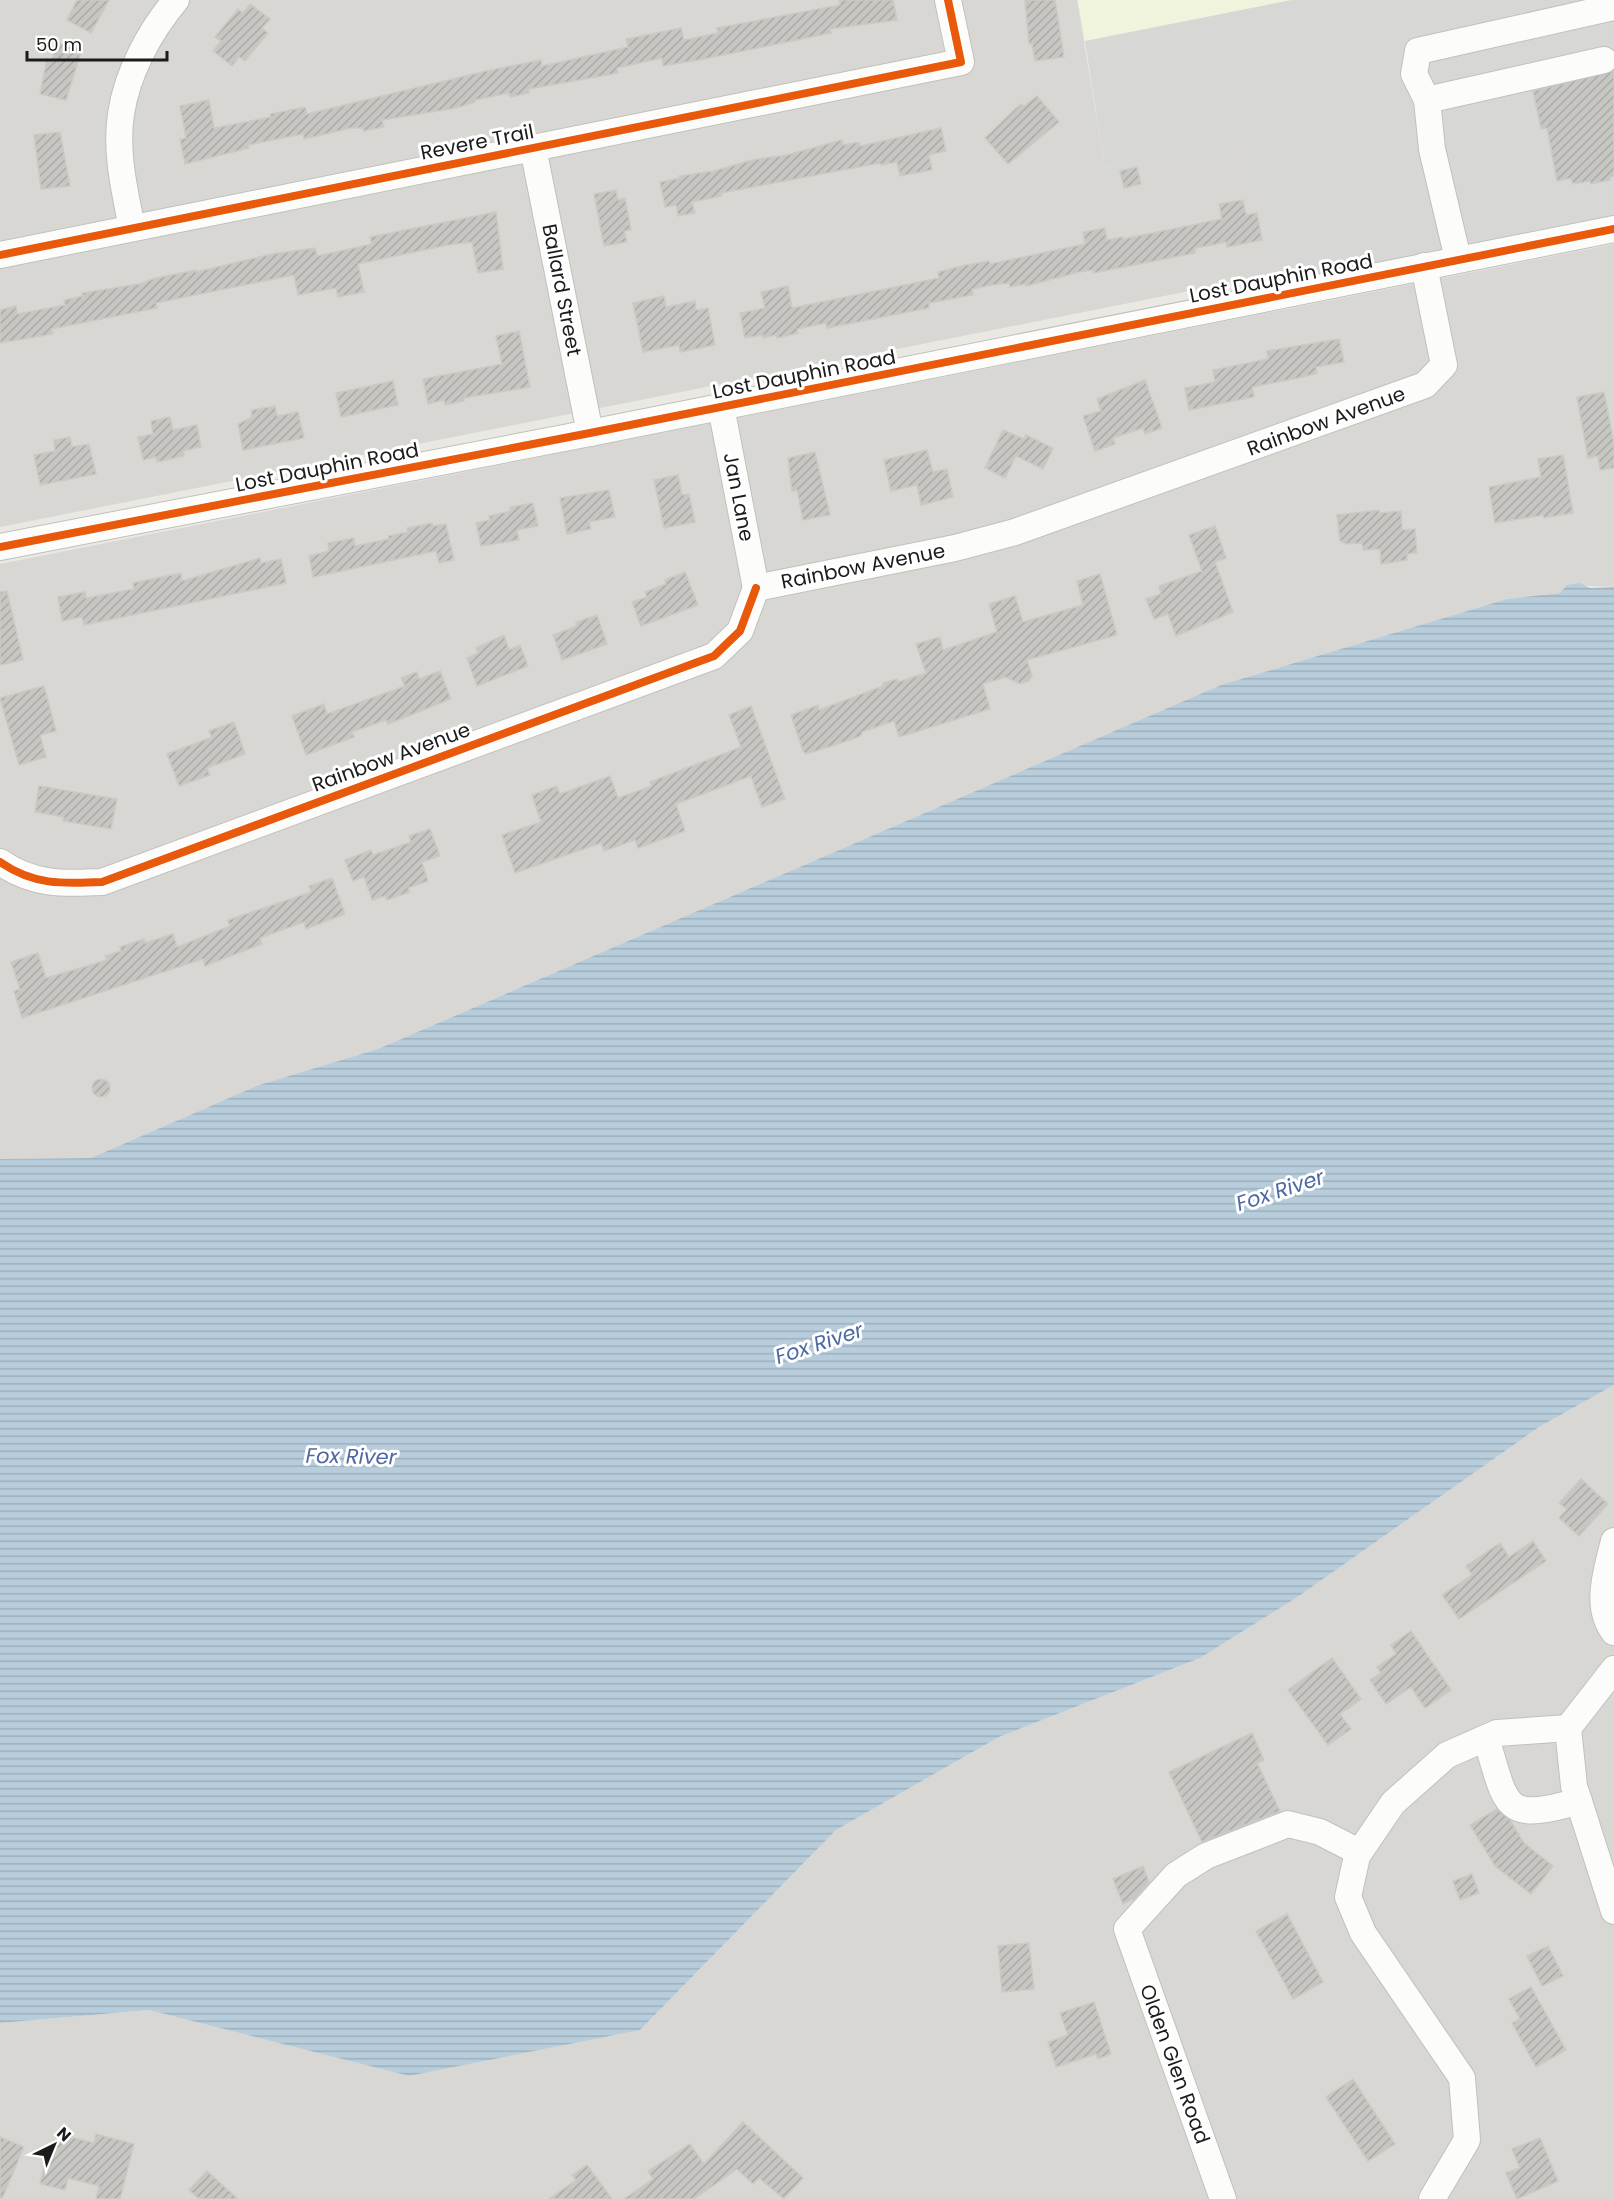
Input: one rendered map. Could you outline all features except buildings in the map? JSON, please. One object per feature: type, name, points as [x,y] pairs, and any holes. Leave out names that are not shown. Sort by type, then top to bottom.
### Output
[{"type":"street","points":[[132,228],[120,163],[120,115],[134,69],[162,18],[176,0]]},
{"type":"street","name":"Revere Trail","points":[[0,255],[961,62],[948,0]]},
{"type":"street","points":[[1458,259],[1432,149],[1427,100],[1414,74],[1418,51],[1614,7]]},
{"type":"street","points":[[1427,100],[1604,60]]},
{"type":"street","name":"Ballard Street","points":[[533,148],[590,433]]},
{"type":"street","name":"Lost Dauphin Road","points":[[0,547],[590,433],[1614,229]]},
{"type":"street","name":"Rainbow Avenue","points":[[0,862],[17,874],[57,884],[102,882],[714,656],[740,631],[756,588],[955,548],[1015,532],[1425,385],[1444,365],[1424,266]]},
{"type":"street","name":"Jan Lane","points":[[721,407],[756,588]]},
{"type":"street","points":[[1614,1541],[1604,1589],[1603,1611],[1614,1632]]},
{"type":"street","points":[[1614,1669],[1568,1728],[1574,1786],[1614,1911]]},
{"type":"street","points":[[1432,2199],[1467,2140],[1461,2078],[1363,1933],[1348,1896],[1359,1852],[1394,1803],[1447,1755],[1497,1733],[1568,1728]]},
{"type":"street","points":[[1486,1738],[1503,1792],[1516,1808],[1526,1812],[1544,1812],[1579,1801]]},
{"type":"street","name":"Olden Glen Road","points":[[1223,2199],[1128,1929],[1176,1875],[1206,1856],[1288,1824],[1320,1832],[1359,1852]]},
{"type":"shaded area","points":[[0,0],[1077,0],[1105,168],[1249,145],[1280,273],[0,527]]},
{"type":"shaded area","points":[[1078,0],[1292,0],[1085,41]]},
{"type":"shaded area","points":[[1292,0],[1614,0],[1614,229],[1285,294],[1249,146],[1105,168],[1085,41]]},
{"type":"shaded area","points":[[1614,244],[1614,587],[1567,585],[1560,593],[1507,599],[1221,685],[378,1049],[259,1085],[91,1158],[0,1159],[0,564]]},
{"type":"shaded area","points":[[1614,1385],[1614,2199],[0,2199],[0,2023],[149,2010],[409,2076],[640,2030],[836,1830],[999,1737],[1200,1658],[1299,1596],[1539,1427]]},
{"type":"water","name":"Fox River","points":[[1580,583],[1590,588],[1614,587],[1614,1385],[1539,1427],[1299,1596],[1200,1658],[999,1737],[836,1830],[640,2030],[409,2076],[149,2010],[0,2023],[0,1159],[91,1158],[259,1085],[378,1049],[1221,685],[1507,599],[1560,593],[1567,585]]},
{"type":"cycle path","points":[[0,255],[961,62],[948,0]]},
{"type":"cycle path","points":[[0,547],[590,433],[1614,229]]},
{"type":"cycle path","points":[[0,862],[12,870],[36,879],[61,883],[102,882],[714,656],[740,631],[756,588]]}]
